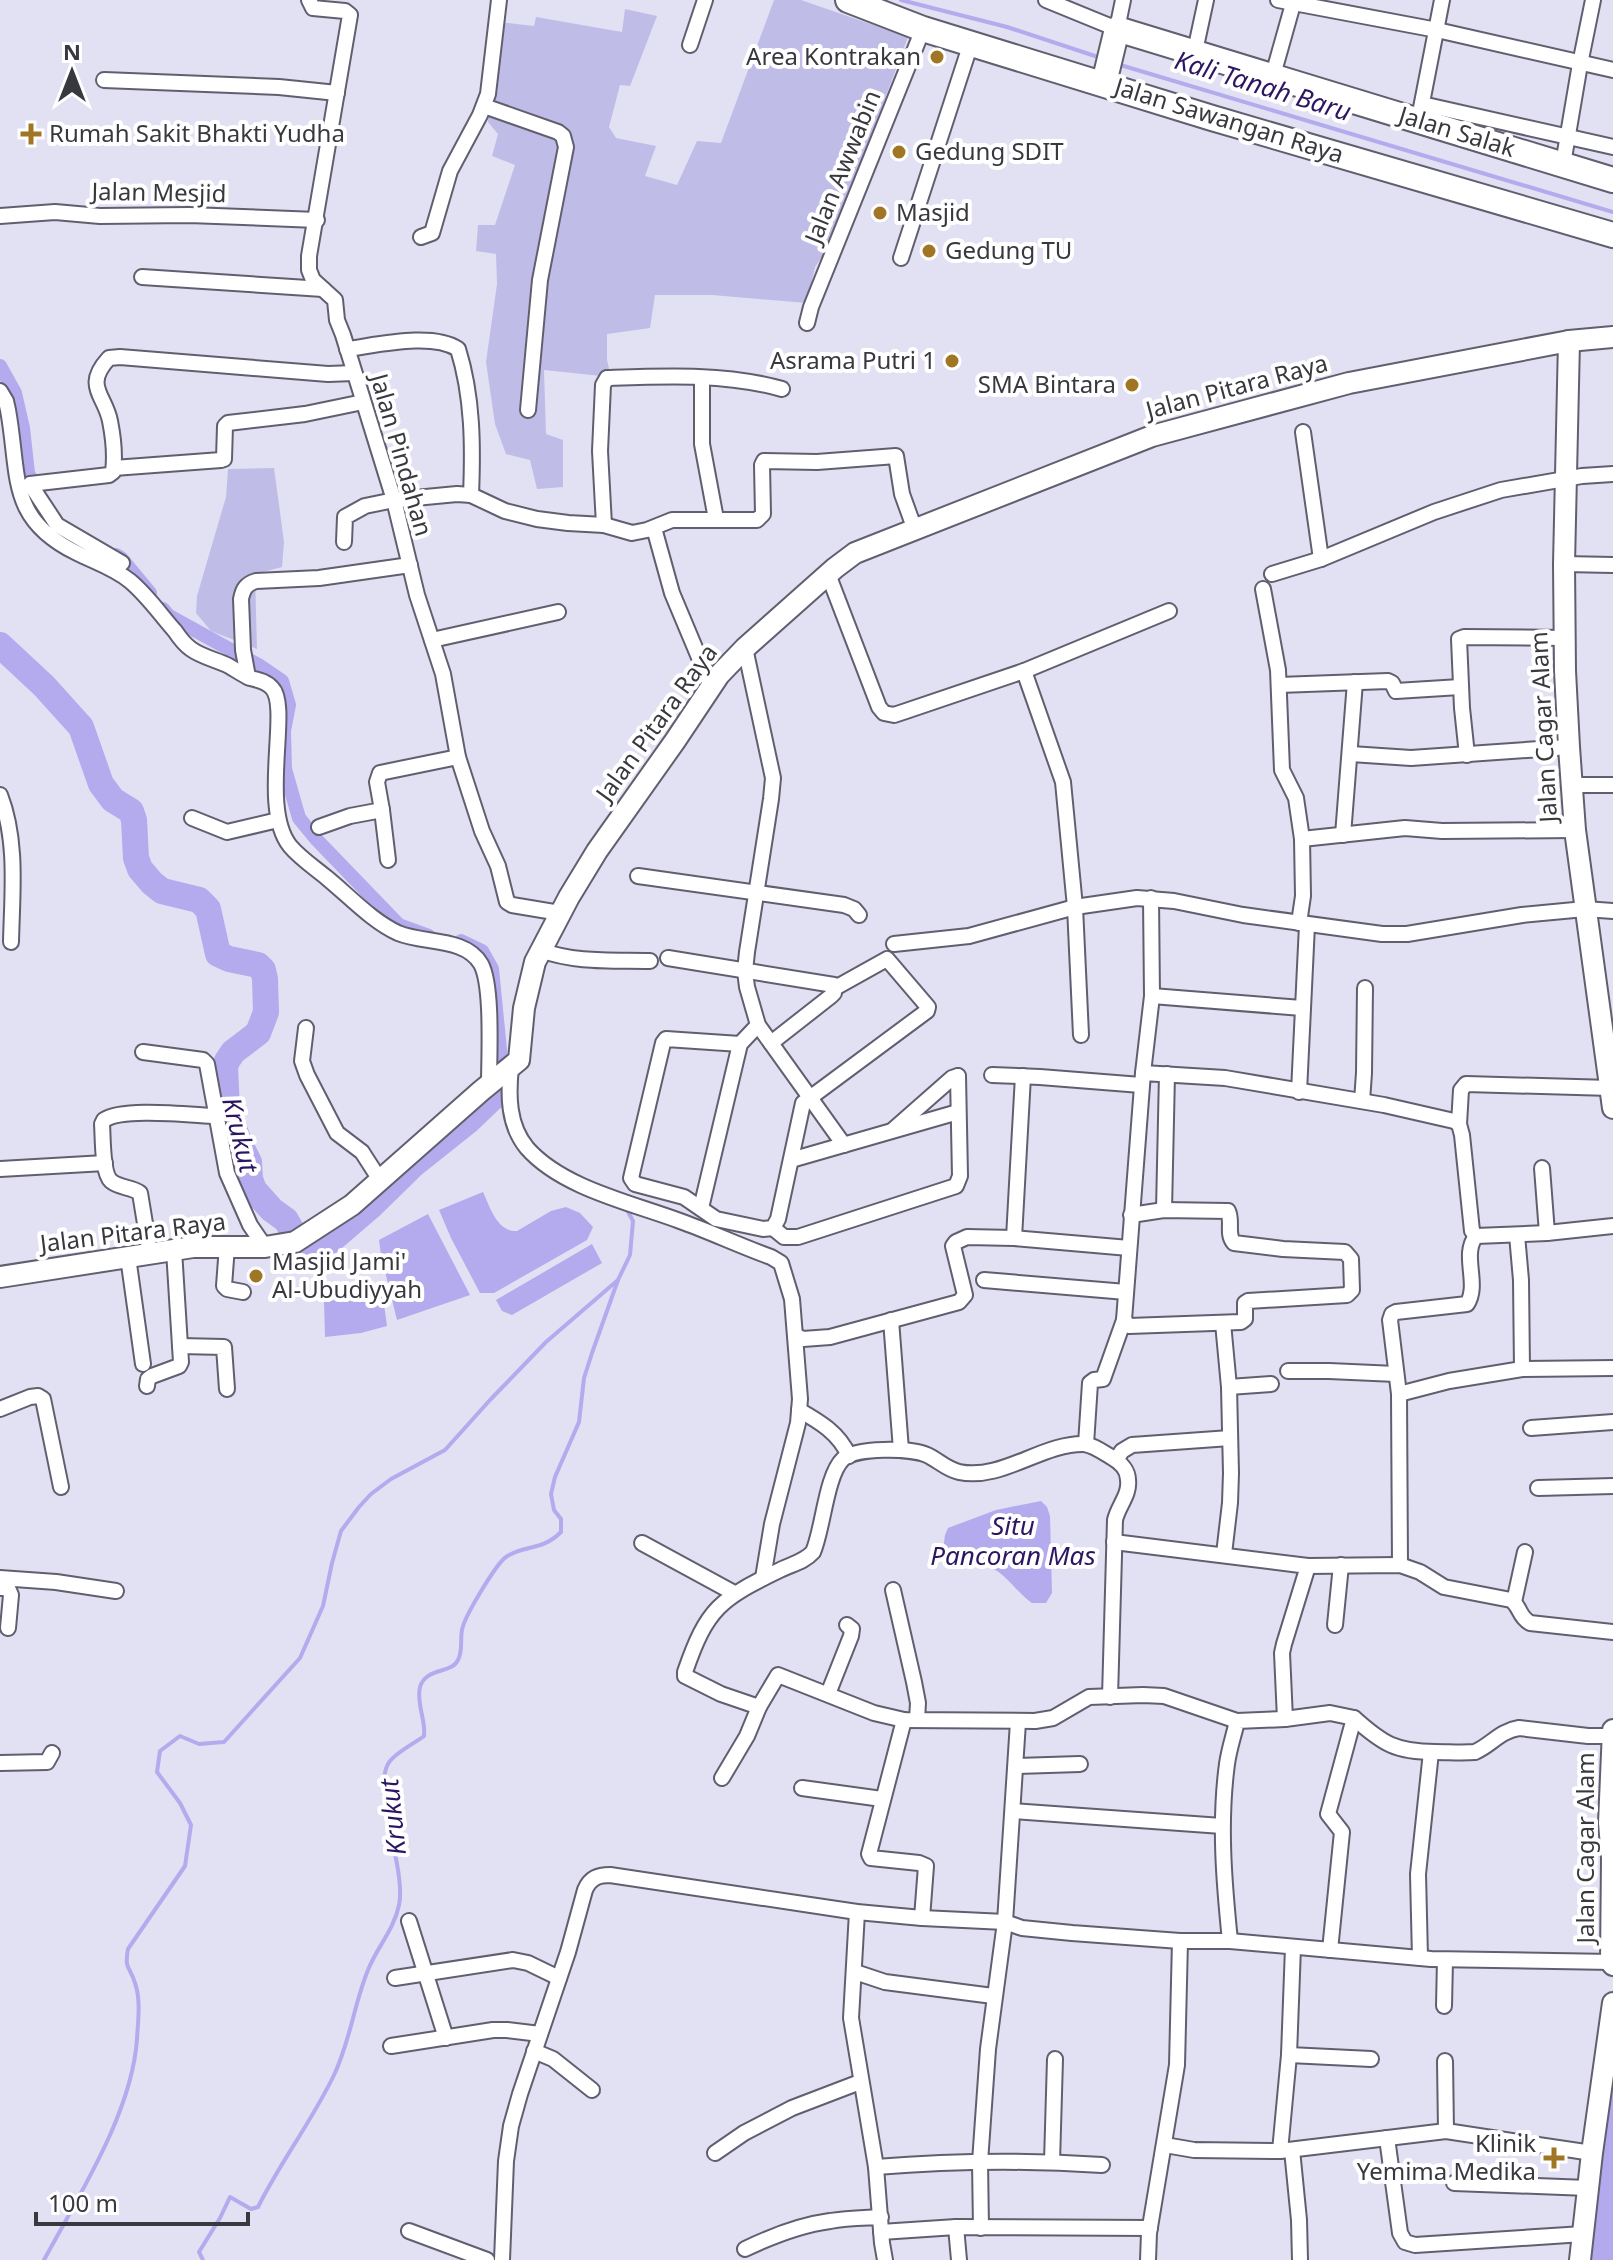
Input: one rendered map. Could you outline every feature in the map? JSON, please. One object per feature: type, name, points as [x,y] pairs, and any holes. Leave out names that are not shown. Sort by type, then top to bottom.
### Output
[{"type":"highway","name":"Jalan Sawangan Raya","points":[[848,0],[923,29],[1106,76],[1212,118],[1613,235]]},
{"type":"highway","name":"Jalan Salak","points":[[1115,37],[1195,51],[1273,75],[1420,112],[1613,180]]},
{"type":"highway","points":[[1106,76],[1115,37]]},
{"type":"main road","name":"Jalan Pitara Raya","points":[[0,1277],[174,1250],[265,1247],[304,1237],[352,1205],[521,1057],[532,971],[560,913],[597,851],[727,665],[855,553],[1152,436],[1349,383],[1569,341],[1613,337]]},
{"type":"main road","name":"Jalan Cagar Alam","points":[[1569,341],[1564,564],[1569,747],[1585,909],[1606,999],[1612,1098]]},
{"type":"main road","name":"Jalan Cagar Alam","points":[[1612,1733],[1612,1963]]},
{"type":"main road","points":[[1580,2260],[1613,2003]]},
{"type":"street","name":"Jalan Pindahan","points":[[309,0],[313,8],[345,11],[350,15],[309,270],[313,280],[335,300],[337,320],[394,500],[443,674],[458,757],[482,831],[498,866],[507,902],[560,913]]},
{"type":"street","points":[[421,237],[432,233],[450,171],[484,106],[492,75],[499,0]]},
{"type":"street","points":[[690,45],[705,0]]},
{"type":"street","points":[[1046,0],[1115,37],[1123,0]]},
{"type":"street","points":[[1195,51],[1206,0]]},
{"type":"street","points":[[1278,0],[1437,30],[1613,70]]},
{"type":"street","points":[[1442,0],[1420,112],[1613,147]]},
{"type":"street","points":[[1563,164],[1593,0]]},
{"type":"street","points":[[1273,75],[1293,4]]},
{"type":"street","name":"Jalan Awwabin","points":[[807,323],[821,280],[923,29]]},
{"type":"street","points":[[901,258],[971,43]]},
{"type":"street","points":[[104,80],[279,87],[337,93]]},
{"type":"street","points":[[484,106],[558,132],[563,136],[566,147],[540,280],[528,410]]},
{"type":"street","name":"Jalan Mesjid","points":[[0,216],[55,212],[100,216],[189,215],[317,220]]},
{"type":"street","points":[[142,277],[323,289]]},
{"type":"street","points":[[347,349],[422,341],[458,349],[472,433],[471,495]]},
{"type":"street","points":[[122,563],[57,525],[34,483],[109,475],[114,468],[111,423],[96,384],[109,358],[328,374],[354,373]]},
{"type":"street","points":[[702,378],[702,444],[716,519]]},
{"type":"street","points":[[604,525],[600,451],[605,380],[702,378],[758,382],[782,389]]},
{"type":"street","points":[[0,391],[8,410],[20,492],[34,523],[76,553],[107,566],[130,581],[189,648],[268,684],[277,694],[279,711],[275,767],[278,820],[285,839],[293,849],[371,916],[397,932],[463,948],[480,963],[486,978],[500,1075],[509,1098],[515,1129],[527,1148],[547,1166],[579,1185],[688,1224],[781,1263],[792,1299],[800,1387],[799,1410],[772,1524],[763,1578]]},
{"type":"street","points":[[114,468],[221,460],[224,459],[225,426],[228,423],[305,414],[363,402]]},
{"type":"street","points":[[1303,432],[1321,559]]},
{"type":"street","points":[[344,542],[345,517],[365,506],[445,494],[471,495],[496,508],[537,519],[604,525],[632,533],[672,520],[751,521],[762,517],[764,461],[817,462],[896,456],[902,494],[915,530]]},
{"type":"street","points":[[1272,574],[1321,559],[1449,507],[1501,490],[1582,476],[1613,474]]},
{"type":"street","points":[[654,528],[672,593],[711,686]]},
{"type":"street","points":[[1564,564],[1613,565]]},
{"type":"street","points":[[247,675],[243,656],[241,599],[248,584],[410,565]]},
{"type":"street","points":[[828,574],[879,707],[884,713],[894,715],[1024,671],[1169,611]]},
{"type":"street","points":[[1263,589],[1278,670],[1282,770],[1296,798],[1302,839],[1299,1092]]},
{"type":"street","points":[[432,640],[558,612]]},
{"type":"street","points":[[1467,755],[1460,687],[1458,644],[1461,638],[1565,638]]},
{"type":"street","points":[[745,648],[773,778],[745,971],[749,996],[758,1025],[844,1145]]},
{"type":"street","points":[[1024,671],[1063,782],[1075,907],[1081,1035]]},
{"type":"street","points":[[1279,685],[1391,681],[1396,691],[1460,687]]},
{"type":"street","points":[[1343,835],[1355,682]]},
{"type":"street","points":[[1351,754],[1411,758],[1569,747]]},
{"type":"street","points":[[388,860],[377,782],[380,773],[458,757]]},
{"type":"street","points":[[1572,785],[1613,785]]},
{"type":"street","points":[[0,795],[9,830],[12,864],[11,942]]},
{"type":"street","points":[[319,827],[350,816],[382,810]]},
{"type":"street","points":[[192,818],[227,832],[278,820]]},
{"type":"street","points":[[1302,839],[1405,828],[1442,831],[1575,830]]},
{"type":"street","points":[[638,876],[844,905],[859,915]]},
{"type":"street","points":[[1086,1444],[1090,1383],[1103,1379],[1124,1320],[1142,1079],[1152,996],[1151,898]]},
{"type":"street","points":[[894,944],[969,936],[1075,907],[1113,900],[1151,898],[1382,934],[1407,934],[1522,915],[1585,909],[1613,911]]},
{"type":"street","points":[[541,950],[553,955],[650,961]]},
{"type":"street","points":[[668,958],[831,983],[835,988]]},
{"type":"street","points":[[771,1043],[831,996],[835,988],[887,959],[928,1007],[927,1011],[801,1106],[778,1219],[773,1228]]},
{"type":"street","points":[[1362,1101],[1365,988]]},
{"type":"street","points":[[1152,996],[1302,1008]]},
{"type":"street","points":[[701,1208],[740,1044],[758,1025]]},
{"type":"street","points":[[306,1028],[302,1061],[307,1075],[337,1133],[362,1152],[380,1180]]},
{"type":"street","points":[[740,1044],[666,1039],[631,1178],[635,1184],[684,1197],[716,1219],[763,1229],[773,1228],[784,1237],[798,1237],[956,1186],[960,1176],[958,1076],[890,1131]]},
{"type":"street","points":[[143,1052],[203,1060],[207,1064],[231,1187],[265,1247]]},
{"type":"street","points":[[992,1075],[1142,1079],[1167,1074],[1225,1078],[1362,1101],[1446,1118],[1459,1124]]},
{"type":"street","points":[[1164,1210],[1167,1074]]},
{"type":"street","points":[[1014,1238],[1023,1076]]},
{"type":"street","points":[[1476,1236],[1472,1231],[1459,1124],[1461,1090],[1466,1084],[1612,1098]]},
{"type":"street","points":[[791,1160],[958,1112]]},
{"type":"street","points":[[150,1254],[140,1193],[109,1180],[102,1124],[110,1116],[138,1113],[216,1116]]},
{"type":"street","points":[[0,1169],[105,1163]]},
{"type":"street","points":[[1542,1168],[1547,1233]]},
{"type":"street","points":[[1124,1320],[1129,1326],[1243,1321],[1245,1303],[1248,1301],[1350,1294],[1352,1290],[1351,1259],[1345,1252],[1234,1243],[1230,1239],[1228,1211],[1164,1210],[1131,1215]]},
{"type":"street","points":[[1476,1236],[1613,1226]]},
{"type":"street","points":[[1517,1235],[1522,1369]]},
{"type":"street","points":[[1400,1565],[1399,1394],[1390,1320],[1392,1314],[1467,1304],[1471,1296],[1470,1245],[1476,1236]]},
{"type":"street","points":[[796,1336],[803,1339],[830,1337],[942,1307],[964,1298],[953,1246],[967,1237],[1129,1248]]},
{"type":"street","points":[[227,1246],[224,1286],[243,1292]]},
{"type":"street","points":[[147,1386],[152,1376],[181,1364],[174,1250]]},
{"type":"street","points":[[128,1257],[143,1364]]},
{"type":"street","points":[[984,1280],[1126,1292]]},
{"type":"street","points":[[891,1320],[901,1450]]},
{"type":"street","points":[[1223,1323],[1230,1438],[1230,1503],[1224,1554]]},
{"type":"street","points":[[180,1346],[224,1347],[227,1389]]},
{"type":"street","points":[[1399,1394],[1449,1381],[1522,1369],[1613,1368]]},
{"type":"street","points":[[1288,1371],[1396,1374]]},
{"type":"street","points":[[1229,1387],[1271,1384]]},
{"type":"street","points":[[0,1409],[30,1397],[43,1399],[61,1487]]},
{"type":"street","points":[[799,1410],[839,1438],[849,1456]]},
{"type":"street","points":[[1531,1428],[1613,1422]]},
{"type":"street","points":[[1116,1460],[1122,1451],[1132,1445],[1230,1438]]},
{"type":"street","points":[[759,1707],[721,1694],[684,1674],[703,1626],[716,1608],[734,1593],[806,1560],[813,1552],[835,1472],[843,1460],[859,1452],[901,1450],[924,1453],[953,1471],[974,1473],[1000,1469],[1065,1447],[1086,1444],[1116,1460],[1125,1469],[1129,1481],[1115,1520],[1110,1697]]},
{"type":"street","points":[[1538,1488],[1613,1486]]},
{"type":"street","points":[[1114,1542],[1308,1566],[1400,1565],[1420,1572],[1444,1587],[1514,1602]]},
{"type":"street","points":[[642,1543],[734,1593]]},
{"type":"street","points":[[1525,1552],[1514,1602],[1522,1618],[1530,1623],[1613,1632]]},
{"type":"street","points":[[1335,1625],[1341,1565]]},
{"type":"street","points":[[1285,1719],[1282,1653],[1308,1566]]},
{"type":"street","points":[[0,1578],[116,1591]]},
{"type":"street","points":[[0,1588],[8,1588],[11,1595],[8,1628]]},
{"type":"street","points":[[893,1590],[918,1703],[882,1799],[869,1854],[871,1858],[926,1866],[922,1918]]},
{"type":"street","points":[[828,1694],[851,1636],[852,1629],[847,1625]]},
{"type":"street","points":[[722,1778],[778,1675],[874,1713],[930,1722],[1048,1720],[1089,1697],[1143,1695],[1164,1696],[1237,1721],[1330,1713],[1354,1718],[1378,1739],[1416,1752],[1475,1752],[1499,1734],[1519,1728],[1588,1736],[1612,1733]]},
{"type":"street","points":[[1330,1950],[1342,1832],[1328,1814],[1354,1718]]},
{"type":"street","points":[[1230,1941],[1222,1826],[1227,1761],[1237,1721]]},
{"type":"street","points":[[981,2228],[980,2162],[988,2049],[1005,1922],[1018,1722]]},
{"type":"street","points":[[1420,1958],[1418,1874],[1431,1752]]},
{"type":"street","points":[[0,1763],[47,1762],[52,1753]]},
{"type":"street","points":[[1017,1766],[1080,1764]]},
{"type":"street","points":[[802,1788],[882,1799]]},
{"type":"street","points":[[1013,1811],[1222,1826]]},
{"type":"street","points":[[502,2260],[508,2143],[515,2110],[588,1884],[599,1876],[610,1875],[857,1912],[1005,1922],[1022,1928],[1052,1931],[1180,1941],[1230,1941],[1445,1960],[1612,1963]]},
{"type":"street","points":[[857,1912],[851,2018],[876,2167],[885,2260]]},
{"type":"street","points":[[409,1921],[446,2038]]},
{"type":"street","points":[[1148,2260],[1150,2228],[1177,2065],[1180,1941]]},
{"type":"street","points":[[1293,1947],[1286,2150],[1299,2220],[1300,2260]]},
{"type":"street","points":[[395,1978],[513,1960],[528,1963],[559,1978]]},
{"type":"street","points":[[1444,2006],[1445,1960]]},
{"type":"street","points":[[855,1972],[885,1982],[993,1996]]},
{"type":"street","points":[[391,2046],[493,2030],[540,2034]]},
{"type":"street","points":[[534,2051],[553,2059],[592,2090]]},
{"type":"street","points":[[1289,2055],[1371,2059]]},
{"type":"street","points":[[1052,2162],[1055,2059]]},
{"type":"street","points":[[1445,2061],[1446,2131]]},
{"type":"street","points":[[715,2153],[744,2133],[792,2108],[860,2082]]},
{"type":"street","points":[[1165,2145],[1194,2150],[1286,2150],[1446,2131],[1592,2153]]},
{"type":"street","points":[[1387,2138],[1400,2233],[1405,2242],[1407,2260]]},
{"type":"street","points":[[876,2167],[980,2162],[1102,2165]]},
{"type":"street","points":[[1454,2183],[1588,2188]]},
{"type":"street","points":[[745,2249],[801,2226],[831,2220],[881,2217]]},
{"type":"street","points":[[881,2232],[956,2227],[1150,2228]]},
{"type":"street","points":[[956,2227],[959,2260]]},
{"type":"street","points":[[409,2231],[487,2260]]},
{"type":"street","points":[[1405,2242],[1415,2245],[1583,2234]]},
{"type":"shaded area","points":[[774,0],[801,0],[908,37],[830,245],[815,267],[807,303],[712,295],[655,295],[650,328],[607,334],[607,360],[611,377],[544,370],[546,434],[563,440],[563,487],[537,489],[530,460],[506,454],[495,424],[486,362],[497,284],[496,254],[476,251],[478,225],[495,225],[515,165],[492,156],[498,134],[488,122],[499,22],[534,26],[536,17],[622,32],[625,9],[657,16],[630,86],[620,85],[609,127],[616,138],[656,146],[645,176],[677,185],[697,141],[721,143]]},
{"type":"shaded area","points":[[274,468],[284,542],[282,567],[255,574],[257,649],[211,631],[196,613],[197,596],[226,497],[228,469]]},
{"type":"shaded area","points":[[1613,2029],[1613,2260],[1584,2260]]},
{"type":"water","points":[[483,1192],[495,1218],[510,1230],[517,1231],[551,1211],[566,1207],[580,1213],[593,1227],[587,1240],[494,1293],[480,1293],[439,1210]]},
{"type":"water","points":[[428,1214],[470,1295],[397,1320],[379,1240]]},
{"type":"water","points":[[592,1244],[602,1263],[512,1315],[502,1311],[496,1300]]},
{"type":"water","points":[[383,1297],[387,1326],[325,1337],[324,1300]]},
{"type":"water","name":"Situ Pancoran Mas","points":[[1041,1501],[1050,1516],[1052,1593],[1046,1603],[1032,1603],[992,1568],[943,1550],[948,1528],[996,1510]]},
{"type":"waterway","name":"Kali Tanah Baru","points":[[901,0],[1007,27],[1101,58]]},
{"type":"waterway","name":"Kali Tanah Baru","points":[[1117,64],[1613,212]]},
{"type":"waterway","points":[[0,366],[15,393],[28,473],[39,494]]},
{"type":"waterway","points":[[116,555],[150,593]]},
{"type":"waterway","points":[[163,609],[169,616],[282,681],[289,705],[284,731],[285,769],[299,818],[399,925],[429,936]]},
{"type":"waterway","name":"Krukut","points":[[0,645],[44,686],[81,727],[101,784],[113,800],[131,811],[140,869],[162,891],[199,900],[208,909],[218,954],[258,965],[263,970],[266,1012],[258,1033],[233,1052],[227,1061],[227,1109],[249,1162],[254,1190],[286,1220],[308,1250],[328,1243],[414,1164],[504,1091]]},
{"type":"waterway","points":[[461,941],[482,951],[492,969],[503,1080]]},
{"type":"waterway","name":"Krukut","points":[[203,2260],[199,2252],[230,2197],[251,2209],[258,2207],[325,2092],[344,2049],[368,1970],[397,1914],[400,1890],[386,1807],[385,1772],[393,1758],[424,1736],[420,1687],[428,1676],[450,1667],[458,1660],[464,1623],[501,1562],[513,1553],[547,1543],[561,1532],[561,1519],[554,1510],[551,1494],[555,1477],[579,1422],[584,1378],[592,1353],[630,1255],[633,1221],[626,1208]]},
{"type":"waterway","points":[[44,2260],[102,2153],[133,2067],[139,2003],[127,1965],[128,1949],[185,1866],[191,1825],[180,1803],[157,1772],[160,1751],[180,1736],[199,1744],[224,1742],[300,1658],[323,1606],[341,1531],[359,1507],[391,1479],[445,1450],[546,1342],[618,1280]]},
{"type":"place","name":"Area Kontrakan","points":[[937,57]]},
{"type":"place","name":"Rumah Sakit Bhakti Yudha","points":[[31,134]]},
{"type":"place","name":"Gedung SDIT","points":[[899,152]]},
{"type":"place","name":"Masjid","points":[[880,213]]},
{"type":"place","name":"Gedung TU","points":[[929,251]]},
{"type":"place","name":"Asrama Putri 1","points":[[952,361]]},
{"type":"place","name":"SMA Bintara","points":[[1132,385]]},
{"type":"place","name":"Masjid Jami' Al-Ubudiyyah","points":[[256,1276]]},
{"type":"place","name":"Klinik Yemima Medika","points":[[1554,2158]]}]
